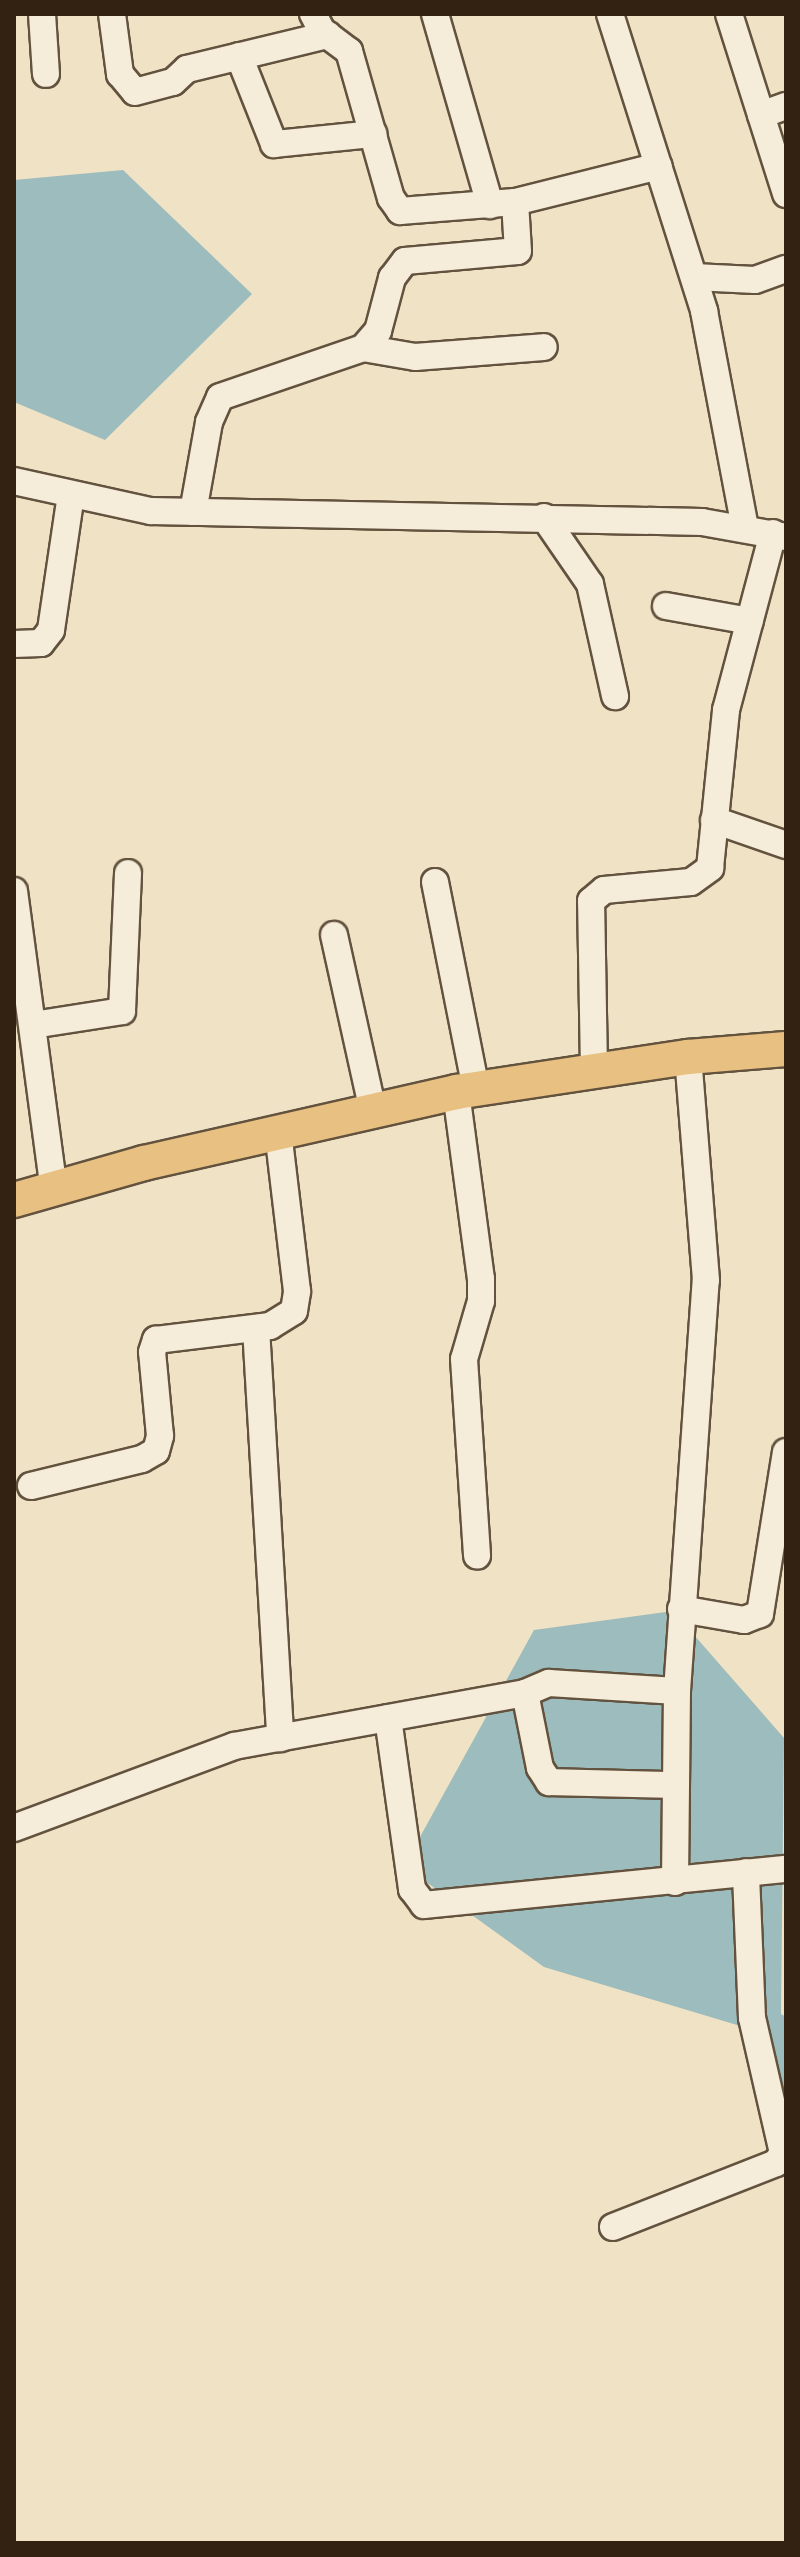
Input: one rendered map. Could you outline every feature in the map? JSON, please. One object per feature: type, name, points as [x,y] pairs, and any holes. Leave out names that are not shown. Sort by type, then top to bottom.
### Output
[{"type":"main road","points":[[14,1200],[278,1132],[466,1091],[594,1069],[786,1049]]},
{"type":"street","points":[[42,14],[46,74]]},
{"type":"street","points":[[112,14],[117,62],[131,91],[170,83],[183,70],[239,56],[320,24],[349,51],[400,211],[502,204],[659,166]]},
{"type":"street","points":[[363,348],[378,331],[392,278],[405,261],[518,251],[435,14]]},
{"type":"street","points":[[610,14],[694,277],[721,387],[745,527]]},
{"type":"street","points":[[729,14],[786,194]]},
{"type":"street","points":[[239,56],[265,132],[274,144],[373,134]]},
{"type":"street","points":[[761,115],[786,106]]},
{"type":"street","points":[[694,277],[755,280],[786,269]]},
{"type":"street","points":[[193,512],[209,422],[220,397],[244,384],[363,348],[415,357],[544,347]]},
{"type":"street","points":[[14,481],[151,511],[544,517],[745,527],[780,535],[750,621],[726,710],[710,868],[703,878],[604,890],[592,898],[594,1069]]},
{"type":"street","points":[[14,644],[41,643],[51,630],[71,495]]},
{"type":"street","points":[[544,517],[590,584],[615,696]]},
{"type":"street","points":[[666,606],[750,621]]},
{"type":"street","points":[[714,820],[786,845]]},
{"type":"street","points":[[33,1025],[122,1011],[128,873]]},
{"type":"street","points":[[435,882],[466,1091],[481,1279],[481,1301],[464,1359],[477,1556]]},
{"type":"street","points":[[14,891],[21,988],[33,1025],[54,1189]]},
{"type":"street","points":[[334,935],[373,1111]]},
{"type":"street","points":[[675,1882],[674,1785],[681,1609],[706,1280],[688,1057]]},
{"type":"street","points":[[31,1486],[142,1459],[156,1451],[160,1436],[152,1352],[156,1340],[281,1323],[296,1303],[278,1132]]},
{"type":"street","points":[[256,1328],[280,1738]]},
{"type":"street","points":[[681,1609],[744,1620],[758,1617],[786,1452]]},
{"type":"street","points":[[14,1828],[214,1752],[280,1738],[525,1693],[559,1682],[677,1691]]},
{"type":"street","points":[[525,1693],[545,1780],[674,1785]]},
{"type":"street","points":[[388,1718],[418,1902],[434,1906],[767,1870],[752,2018],[783,2153],[776,2163],[613,2227]]},
{"type":"water","points":[[123,170],[252,294],[105,440],[14,402],[14,180]]},
{"type":"water","points":[[673,1611],[784,1738],[781,2014],[786,2017],[786,2092],[737,2025],[544,1967],[404,1866],[534,1630]]}]
